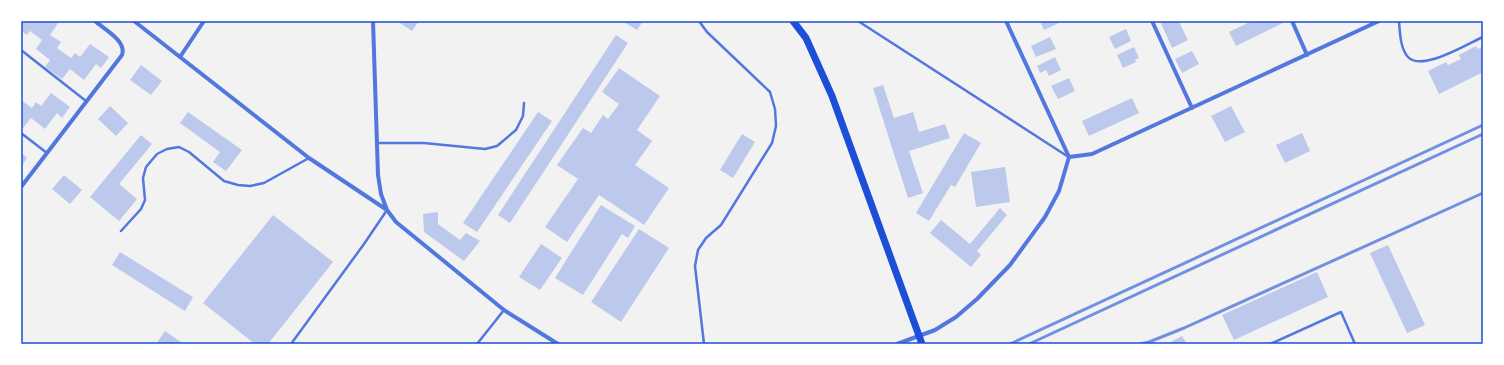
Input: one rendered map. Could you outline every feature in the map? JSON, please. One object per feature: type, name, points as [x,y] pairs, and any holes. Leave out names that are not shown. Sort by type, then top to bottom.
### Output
[{"type":"main road","points":[[793,21],[806,38],[832,96],[922,344]]},
{"type":"street","points":[[21,187],[122,55],[123,50],[118,40],[94,21]]},
{"type":"street","points":[[134,21],[309,158],[387,210]]},
{"type":"street","points":[[180,57],[204,21]]},
{"type":"street","points":[[897,344],[935,330],[956,317],[977,298],[1010,265],[1046,217],[1059,191],[1069,157],[1006,21]]},
{"type":"street","points":[[1152,21],[1192,108]]},
{"type":"street","points":[[1292,21],[1307,55]]},
{"type":"street","points":[[1069,157],[1092,154],[1379,21]]},
{"type":"street","points":[[372,22],[378,175],[381,194],[387,210],[396,222],[504,310],[558,344]]},
{"type":"lane","points":[[699,21],[707,32],[770,92],[775,109],[776,126],[772,143],[721,225],[706,238],[698,250],[695,266],[704,344]]},
{"type":"lane","points":[[1399,21],[1403,48],[1407,56],[1414,62],[1434,60],[1483,37]]},
{"type":"lane","points":[[860,22],[1069,157]]},
{"type":"lane","points":[[21,50],[86,101]]},
{"type":"lane","points":[[376,143],[424,143],[485,149],[497,146],[516,130],[523,116],[524,103]]},
{"type":"lane","points":[[21,133],[47,153]]},
{"type":"lane","points":[[122,231],[141,209],[145,200],[143,178],[146,167],[158,154],[167,150],[179,147],[189,152],[224,181],[238,185],[250,186],[264,183],[309,158]]},
{"type":"lane","points":[[291,344],[387,210]]},
{"type":"lane","points":[[477,344],[504,310]]},
{"type":"lane","points":[[1270,344],[1341,312],[1355,344]]},
{"type":"building","points":[[21,21],[55,21],[58,23],[50,35],[61,42],[57,48],[71,58],[75,53],[80,57],[90,44],[109,57],[101,68],[96,64],[84,80],[70,69],[62,79],[45,67],[50,60],[36,49],[42,40],[30,31],[27,35],[21,31]]},
{"type":"building","points":[[397,21],[419,21],[412,31]]},
{"type":"building","points":[[622,21],[643,21],[637,30]]},
{"type":"building","points":[[1040,21],[1063,21],[1044,30]]},
{"type":"building","points":[[1160,21],[1182,21],[1179,22],[1188,40],[1172,48]]},
{"type":"building","points":[[1252,21],[1287,21],[1236,46],[1229,32]]},
{"type":"building","points":[[1126,29],[1131,41],[1115,49],[1109,37]]},
{"type":"building","points":[[616,35],[628,43],[510,223],[498,215]]},
{"type":"building","points":[[1050,37],[1056,49],[1036,57],[1031,46]]},
{"type":"building","points":[[1476,46],[1478,49],[1483,46],[1483,72],[1439,94],[1428,71],[1446,62],[1448,65],[1461,59],[1459,55]]},
{"type":"building","points":[[1134,47],[1139,58],[1135,60],[1136,62],[1123,68],[1117,55]]},
{"type":"building","points":[[1192,51],[1199,64],[1182,73],[1175,59]]},
{"type":"building","points":[[1055,57],[1061,70],[1049,76],[1046,70],[1040,73],[1037,66]]},
{"type":"building","points":[[141,65],[162,81],[151,95],[130,80]]},
{"type":"building","points":[[619,68],[660,96],[637,130],[652,141],[635,165],[669,188],[644,225],[599,195],[567,242],[545,227],[578,179],[557,165],[583,128],[591,133],[603,115],[608,119],[619,104],[602,92]]},
{"type":"building","points":[[1069,78],[1075,91],[1058,99],[1051,86]]},
{"type":"building","points":[[883,85],[894,118],[913,112],[919,132],[945,124],[950,138],[909,151],[923,193],[908,198],[873,88]]},
{"type":"building","points":[[51,93],[70,107],[62,118],[57,113],[45,129],[31,118],[23,128],[21,127],[21,100],[32,108],[36,102],[41,106]]},
{"type":"building","points":[[1132,98],[1139,113],[1089,136],[1082,121]]},
{"type":"building","points":[[110,106],[128,123],[116,136],[98,119]]},
{"type":"building","points":[[1231,106],[1245,132],[1225,142],[1211,116]]},
{"type":"building","points":[[188,112],[242,150],[226,171],[213,162],[220,152],[180,123]]},
{"type":"building","points":[[538,112],[552,121],[477,232],[463,223]]},
{"type":"building","points":[[964,133],[981,143],[955,187],[951,185],[929,221],[916,213]]},
{"type":"building","points":[[1302,133],[1310,151],[1285,163],[1276,145]]},
{"type":"building","points":[[742,134],[755,142],[733,178],[720,170]]},
{"type":"building","points":[[141,135],[152,144],[119,184],[137,199],[119,221],[90,197]]},
{"type":"building","points":[[21,153],[27,158],[21,167]]},
{"type":"building","points":[[1005,167],[1010,202],[976,207],[971,172]]},
{"type":"building","points":[[64,175],[82,190],[70,204],[52,189]]},
{"type":"building","points":[[601,205],[635,226],[628,238],[622,234],[583,295],[555,278]]},
{"type":"building","points":[[1000,208],[1007,215],[977,251],[981,255],[971,267],[930,233],[941,220],[970,244]]},
{"type":"building","points":[[438,212],[438,224],[460,240],[466,233],[480,241],[464,261],[424,232],[423,214]]},
{"type":"building","points":[[273,215],[333,262],[268,344],[255,344],[203,303]]},
{"type":"building","points":[[639,229],[669,248],[621,322],[591,302]]},
{"type":"building","points":[[541,244],[562,258],[540,290],[519,277]]},
{"type":"building","points":[[1388,245],[1425,325],[1407,333],[1370,253]]},
{"type":"building","points":[[120,252],[193,297],[185,311],[112,265]]},
{"type":"building","points":[[1317,272],[1328,297],[1234,340],[1222,315]]},
{"type":"building","points":[[165,331],[184,344],[156,344]]},
{"type":"building","points":[[1182,336],[1187,344],[1167,344]]},
{"type":"railway","points":[[1010,344],[1483,125]]},
{"type":"railway","points":[[1029,344],[1483,134]]},
{"type":"railway","points":[[1140,344],[1184,328],[1483,193]]}]
